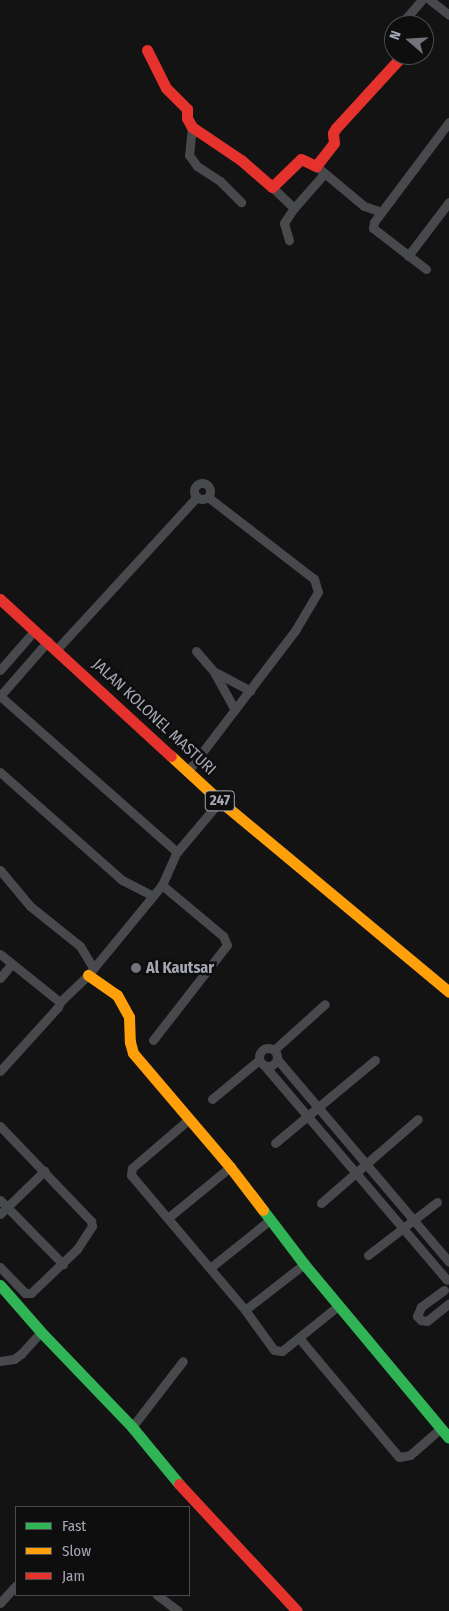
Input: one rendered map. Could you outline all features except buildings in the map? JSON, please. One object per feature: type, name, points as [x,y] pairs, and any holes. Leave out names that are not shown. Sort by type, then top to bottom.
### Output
[{"type":"street","points":[[409,15],[422,0]]},
{"type":"street","points":[[430,0],[449,14]]},
{"type":"street","points":[[147,50],[166,88],[187,109],[187,118],[192,127],[241,160],[294,208]]},
{"type":"street","points":[[289,240],[284,223],[320,170],[334,143],[333,133],[394,65]]},
{"type":"street","points":[[426,269],[373,228],[374,222],[381,212],[449,122]]},
{"type":"street","points":[[192,127],[188,155],[197,166],[220,181],[241,202]]},
{"type":"street","points":[[272,187],[300,159],[320,170],[364,206],[381,212]]},
{"type":"street","points":[[408,256],[449,202]]},
{"type":"street","points":[[197,497],[195,490],[202,483],[210,490],[208,497]]},
{"type":"street","points":[[197,497],[204,499],[208,497]]},
{"type":"street","points":[[57,649],[197,497]]},
{"type":"street","points":[[188,771],[296,630],[318,595],[318,586],[314,579],[208,497]]},
{"type":"street","name":"JALAN KOLONEL MASTURI","points":[[0,599],[57,649],[220,801],[449,992]]},
{"type":"street","points":[[0,670],[35,630]]},
{"type":"street","points":[[48,641],[0,696],[177,852]]},
{"type":"street","points":[[196,651],[214,672],[234,710]]},
{"type":"street","points":[[14,653],[27,664]]},
{"type":"street","points":[[214,672],[250,691]]},
{"type":"street","points":[[0,772],[122,880],[153,896]]},
{"type":"street","points":[[0,1071],[60,1002],[90,972],[162,885],[177,852],[220,801]]},
{"type":"street","points":[[0,870],[30,906],[80,946],[90,972],[117,995],[124,1004],[129,1017],[130,1042],[133,1053],[188,1120],[230,1167],[304,1264],[449,1438]]},
{"type":"street","points":[[153,1040],[227,945],[223,936],[162,885]]},
{"type":"street","points":[[0,954],[11,965],[60,1002]]},
{"type":"street","points":[[0,978],[11,965]]},
{"type":"street","points":[[275,1049],[325,1004]]},
{"type":"street","points":[[275,1049],[269,1047],[263,1049],[259,1054],[262,1063],[403,1229],[448,1278],[444,1290],[421,1307],[417,1316],[421,1320],[426,1321],[449,1303],[444,1290]]},
{"type":"street","points":[[275,1049],[278,1059],[449,1262]]},
{"type":"street","points":[[212,1099],[262,1063],[272,1065],[278,1059]]},
{"type":"street","points":[[275,1142],[375,1060]]},
{"type":"street","points":[[315,1125],[326,1116]]},
{"type":"street","points":[[321,1203],[418,1118]]},
{"type":"street","points":[[188,1120],[130,1171],[131,1175],[169,1217],[278,1352],[299,1338],[339,1305]]},
{"type":"street","points":[[0,1126],[91,1220],[89,1232],[63,1264],[28,1294],[0,1267]]},
{"type":"street","points":[[169,1217],[230,1167]]},
{"type":"street","points":[[3,1210],[44,1171]]},
{"type":"street","points":[[364,1182],[374,1173]]},
{"type":"street","points":[[0,1200],[3,1210],[63,1264]]},
{"type":"street","points":[[368,1255],[437,1202]]},
{"type":"street","points":[[210,1268],[271,1219]]},
{"type":"street","points":[[411,1237],[421,1229]]},
{"type":"street","points":[[245,1310],[304,1264]]},
{"type":"street","points":[[0,1285],[41,1332],[132,1427],[192,1508],[297,1611]]},
{"type":"street","points":[[0,1361],[14,1359],[41,1332]]},
{"type":"street","points":[[299,1338],[399,1457],[410,1455],[441,1428]]},
{"type":"street","points":[[132,1427],[183,1361]]},
{"type":"street","points":[[0,1603],[15,1586]]},
{"type":"street","points":[[158,1596],[178,1611]]},
{"type":"traffic: fast","points":[[263,1210],[304,1264],[449,1438]]},
{"type":"traffic: fast","points":[[0,1285],[41,1332],[132,1427],[179,1484]]},
{"type":"traffic: slow","points":[[171,756],[220,801],[449,992]]},
{"type":"traffic: slow","points":[[88,975],[117,995],[129,1017],[130,1042],[133,1053],[230,1167],[263,1210]]},
{"type":"traffic: jam","points":[[147,50],[166,88],[187,109],[187,118],[192,127],[241,160],[272,187],[301,159],[316,166],[334,143],[333,133],[336,128],[394,65]]},
{"type":"traffic: jam","points":[[0,599],[171,756]]},
{"type":"traffic: jam","points":[[179,1484],[297,1611]]},
{"type":"place","name":"Al Kautsar","points":[[136,968]]}]
